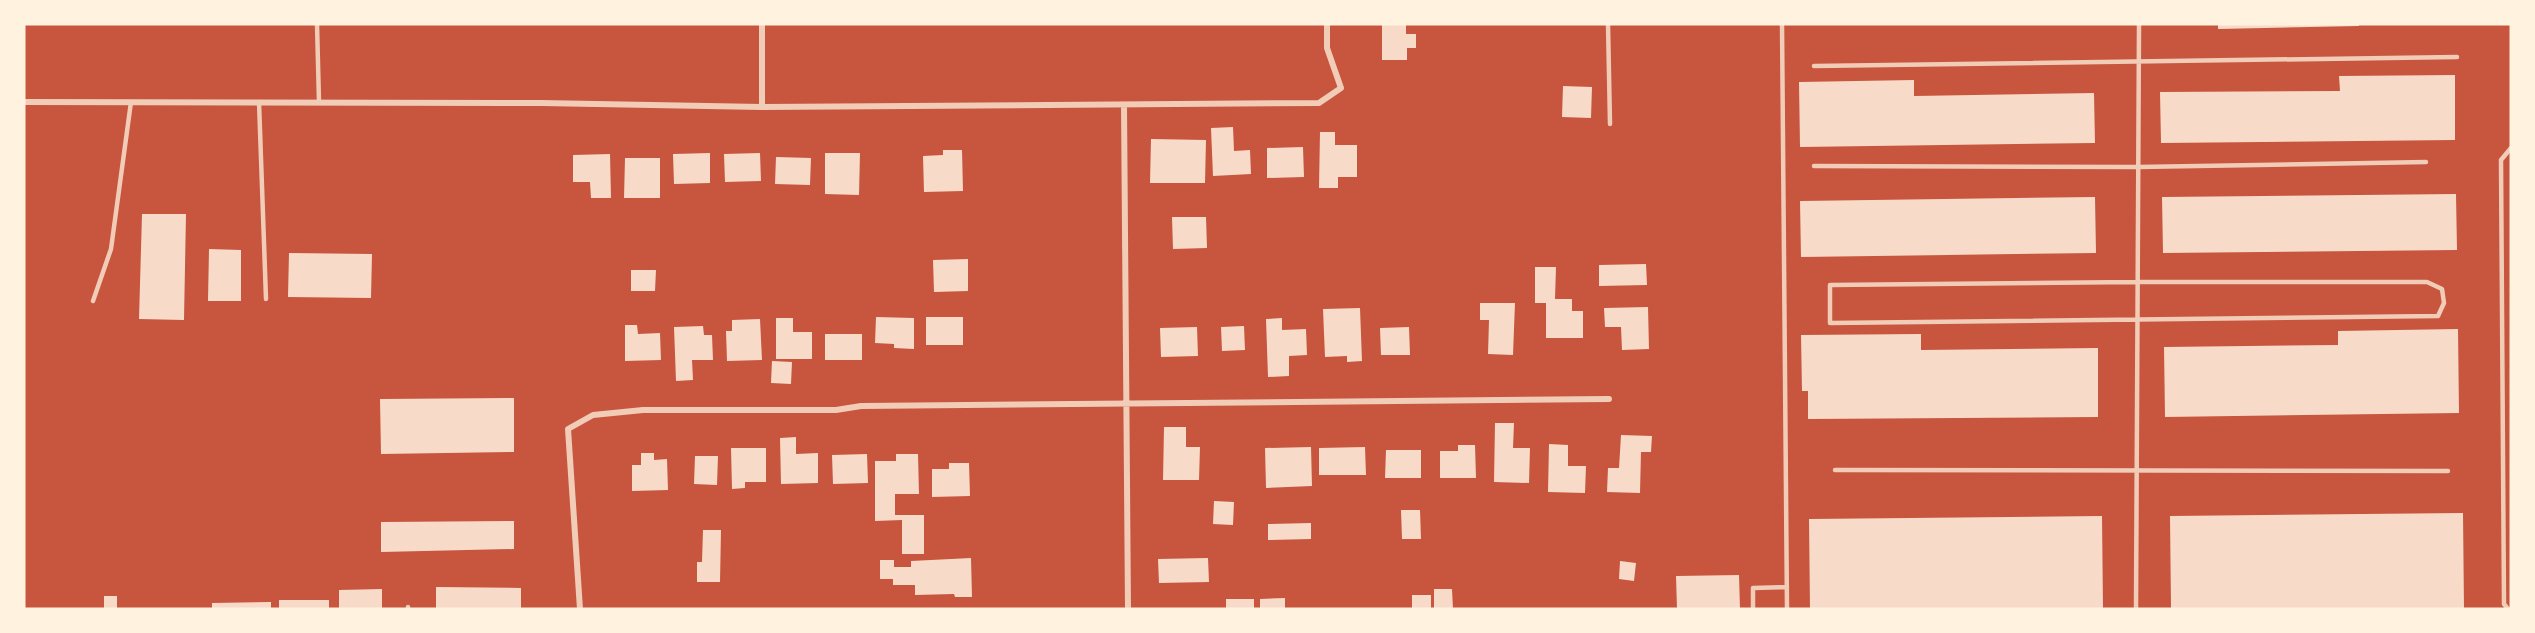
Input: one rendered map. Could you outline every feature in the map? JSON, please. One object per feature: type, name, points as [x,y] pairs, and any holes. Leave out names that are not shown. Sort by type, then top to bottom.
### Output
[{"type":"street","points":[[762,24],[762,107]]},
{"type":"street","points":[[24,102],[319,102],[762,107],[1319,103],[1341,88],[1327,48],[1327,24]]},
{"type":"street","points":[[1124,105],[1128,609]]},
{"type":"street","points":[[580,609],[568,429],[592,416],[643,410],[836,410],[861,406],[1609,399]]},
{"type":"lane","points":[[317,24],[319,102]]},
{"type":"lane","points":[[1608,24],[1610,124]]},
{"type":"lane","points":[[1782,24],[1787,609]]},
{"type":"lane","points":[[2136,609],[2139,24]]},
{"type":"lane","points":[[1814,66],[2457,57]]},
{"type":"lane","points":[[93,301],[111,249],[130,102]]},
{"type":"lane","points":[[259,102],[266,299]]},
{"type":"lane","points":[[2508,609],[2504,604],[2501,160],[2511,148]]},
{"type":"lane","points":[[1814,166],[2138,167],[2426,162]]},
{"type":"lane","points":[[2136,282],[2427,282],[2442,289],[2444,303],[2438,316],[1830,323],[1830,285],[2136,282]]},
{"type":"lane","points":[[1836,470],[2448,471]]},
{"type":"lane","points":[[1753,609],[1753,588],[1787,587]]},
{"type":"building","points":[[1382,24],[1406,24],[1406,34],[1416,34],[1416,48],[1407,48],[1407,60],[1382,60]]},
{"type":"building","points":[[2218,24],[2359,24],[2359,26],[2218,29]]},
{"type":"building","points":[[2455,75],[2455,140],[2161,143],[2160,92],[2340,91],[2339,76]]},
{"type":"building","points":[[1914,80],[1914,96],[2094,93],[2095,143],[1800,147],[1799,82]]},
{"type":"building","points":[[1563,86],[1592,87],[1591,118],[1562,117]]},
{"type":"building","points":[[1233,127],[1234,151],[1250,150],[1251,174],[1213,176],[1211,128]]},
{"type":"building","points":[[1320,132],[1335,132],[1335,145],[1357,145],[1357,177],[1338,177],[1338,188],[1319,188]]},
{"type":"building","points":[[1151,139],[1206,140],[1205,183],[1150,183]]},
{"type":"building","points":[[1303,147],[1304,177],[1267,178],[1267,148]]},
{"type":"building","points":[[943,150],[962,150],[963,191],[924,192],[923,156],[943,155]]},
{"type":"building","points":[[710,153],[710,183],[674,184],[673,154]]},
{"type":"building","points":[[760,153],[761,181],[725,182],[724,154]]},
{"type":"building","points":[[825,153],[860,153],[859,195],[825,194]]},
{"type":"building","points":[[610,154],[611,198],[591,198],[590,182],[573,182],[573,155]]},
{"type":"building","points":[[776,157],[811,158],[810,185],[775,184]]},
{"type":"building","points":[[625,158],[660,158],[660,198],[624,198]]},
{"type":"building","points":[[2456,194],[2457,250],[2163,253],[2162,197]]},
{"type":"building","points":[[2095,197],[2096,253],[1801,257],[1800,201]]},
{"type":"building","points":[[142,214],[186,214],[184,320],[139,319]]},
{"type":"building","points":[[1172,217],[1206,217],[1207,248],[1173,249]]},
{"type":"building","points":[[209,249],[241,250],[241,301],[208,301]]},
{"type":"building","points":[[289,253],[372,254],[371,298],[288,297]]},
{"type":"building","points":[[968,259],[968,291],[934,292],[933,260]]},
{"type":"building","points":[[1646,264],[1647,285],[1599,286],[1599,265]]},
{"type":"building","points":[[1535,267],[1556,267],[1555,299],[1572,299],[1572,311],[1583,311],[1583,338],[1546,338],[1546,303],[1535,303]]},
{"type":"building","points":[[631,270],[656,270],[655,291],[631,291]]},
{"type":"building","points":[[1480,303],[1515,303],[1513,355],[1488,354],[1489,320],[1480,320]]},
{"type":"building","points":[[1648,307],[1649,349],[1622,350],[1621,327],[1605,327],[1604,308]]},
{"type":"building","points":[[1360,308],[1362,361],[1347,362],[1347,356],[1325,357],[1323,309]]},
{"type":"building","points":[[876,317],[914,318],[914,349],[894,348],[894,344],[875,343]]},
{"type":"building","points":[[926,317],[963,317],[963,345],[926,345]]},
{"type":"building","points":[[776,318],[793,318],[793,332],[812,332],[812,359],[776,359]]},
{"type":"building","points":[[1282,318],[1282,330],[1306,329],[1307,355],[1289,356],[1289,376],[1268,377],[1266,319]]},
{"type":"building","points":[[760,319],[762,360],[727,361],[726,331],[732,331],[732,320]]},
{"type":"building","points":[[625,325],[637,325],[638,334],[660,333],[661,360],[625,361]]},
{"type":"building","points":[[703,326],[704,335],[712,335],[713,360],[692,360],[693,380],[676,381],[674,327]]},
{"type":"building","points":[[1244,326],[1245,350],[1222,351],[1221,327]]},
{"type":"building","points":[[1197,327],[1198,356],[1161,357],[1160,328]]},
{"type":"building","points":[[1409,327],[1410,355],[1381,355],[1380,328]]},
{"type":"building","points":[[2458,329],[2459,413],[2165,417],[2164,347],[2338,345],[2338,331]]},
{"type":"building","points":[[825,334],[862,334],[862,360],[825,360]]},
{"type":"building","points":[[1921,334],[1921,350],[2098,348],[2098,417],[1808,419],[1808,391],[1802,391],[1801,335]]},
{"type":"building","points":[[772,361],[792,362],[791,384],[771,383]]},
{"type":"building","points":[[514,398],[514,452],[381,454],[380,399]]},
{"type":"building","points":[[1495,423],[1514,423],[1513,448],[1530,448],[1529,483],[1494,482]]},
{"type":"building","points":[[1164,427],[1186,427],[1186,447],[1200,447],[1199,480],[1163,480]]},
{"type":"building","points":[[1621,435],[1652,436],[1651,452],[1641,452],[1640,493],[1607,492],[1608,468],[1619,468]]},
{"type":"building","points":[[796,437],[796,454],[818,453],[818,483],[781,484],[780,438]]},
{"type":"building","points":[[1549,444],[1568,445],[1568,466],[1586,466],[1585,493],[1548,492]]},
{"type":"building","points":[[1458,445],[1475,445],[1476,478],[1440,478],[1440,451],[1458,451]]},
{"type":"building","points":[[1311,447],[1312,486],[1266,488],[1265,448]]},
{"type":"building","points":[[1365,447],[1366,475],[1319,475],[1319,448]]},
{"type":"building","points":[[731,448],[766,448],[766,482],[745,482],[745,488],[732,489]]},
{"type":"building","points":[[1386,450],[1421,450],[1421,478],[1385,478]]},
{"type":"building","points":[[641,453],[654,453],[654,460],[667,459],[668,490],[632,491],[632,465],[641,465]]},
{"type":"building","points":[[867,454],[868,483],[833,484],[832,455]]},
{"type":"building","points":[[896,454],[918,454],[919,494],[895,494],[895,515],[924,515],[924,554],[902,554],[902,520],[875,521],[875,461],[896,461]]},
{"type":"building","points":[[695,456],[718,456],[717,485],[694,484]]},
{"type":"building","points":[[949,463],[969,463],[970,496],[932,497],[932,469],[949,469]]},
{"type":"building","points":[[1214,501],[1234,502],[1233,525],[1213,524]]},
{"type":"building","points":[[1401,510],[1420,510],[1421,539],[1402,539]]},
{"type":"building","points":[[2463,513],[2464,609],[2171,609],[2170,516]]},
{"type":"building","points":[[2102,516],[2103,609],[1810,609],[1809,519]]},
{"type":"building","points":[[514,521],[514,549],[381,552],[381,522]]},
{"type":"building","points":[[1311,523],[1311,539],[1268,540],[1268,524]]},
{"type":"building","points":[[703,530],[721,530],[720,582],[697,582],[697,562],[702,562]]},
{"type":"building","points":[[971,558],[972,597],[955,597],[954,594],[915,595],[915,585],[893,585],[893,579],[880,579],[880,560],[894,560],[894,567],[911,567],[911,561]]},
{"type":"building","points":[[1208,558],[1209,582],[1159,583],[1158,559]]},
{"type":"building","points":[[1620,561],[1636,563],[1634,581],[1619,579]]},
{"type":"building","points":[[1739,575],[1740,609],[1677,609],[1676,576]]},
{"type":"building","points":[[436,587],[521,588],[521,609],[436,609]]},
{"type":"building","points":[[382,589],[382,609],[339,609],[339,590]]},
{"type":"building","points":[[1434,589],[1452,589],[1453,609],[1434,609]]},
{"type":"building","points":[[1412,595],[1431,595],[1431,609],[1412,609]]},
{"type":"building","points":[[104,596],[117,596],[117,609],[104,609]]},
{"type":"building","points":[[1285,598],[1285,609],[1260,609],[1260,599]]},
{"type":"building","points":[[1226,599],[1254,599],[1254,609],[1226,609]]},
{"type":"building","points":[[279,600],[329,600],[329,609],[279,609]]},
{"type":"building","points":[[271,602],[271,609],[212,609],[212,603]]}]
